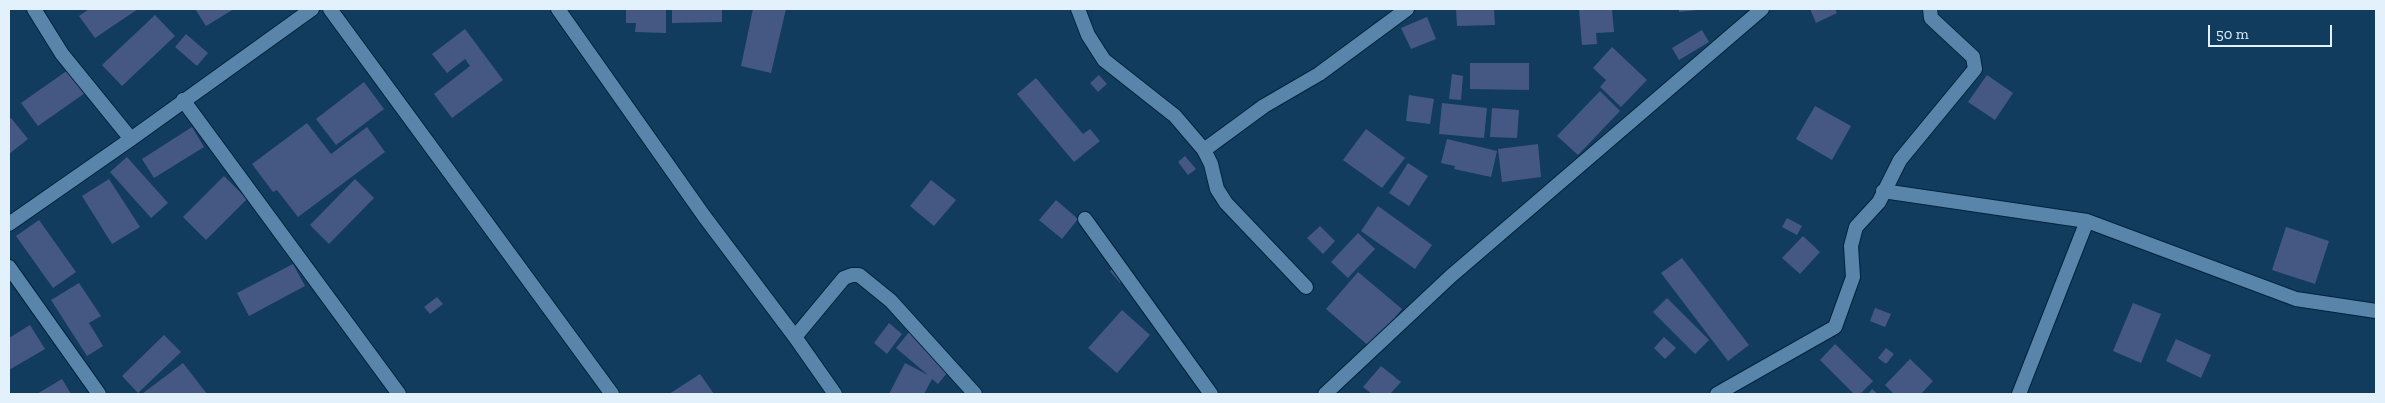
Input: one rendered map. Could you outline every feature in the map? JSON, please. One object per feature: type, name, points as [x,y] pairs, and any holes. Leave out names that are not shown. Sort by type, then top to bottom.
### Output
[{"type":"street","points":[[34,9],[62,54],[132,139]]},
{"type":"street","points":[[9,224],[132,139],[183,100],[312,9]]},
{"type":"street","points":[[330,9],[612,394]]},
{"type":"street","points":[[558,9],[704,216],[835,394]]},
{"type":"street","points":[[1078,9],[1088,35],[1104,60],[1175,116],[1204,150],[1211,164],[1217,189],[1226,203],[1306,287]]},
{"type":"street","points":[[1204,150],[1264,106],[1319,74],[1407,9]]},
{"type":"street","points":[[1325,394],[1451,276],[1762,9]]},
{"type":"street","points":[[1717,394],[1835,327],[1852,277],[1851,246],[1856,228],[1879,202],[1900,160],[1975,69],[1973,57],[1930,18],[1930,9]]},
{"type":"street","points":[[183,100],[399,394]]},
{"type":"street","points":[[1883,191],[2087,221],[2296,299],[2376,311]]},
{"type":"street","points":[[1085,219],[1211,394]]},
{"type":"street","points":[[2019,394],[2087,221]]},
{"type":"street","points":[[9,267],[100,394]]},
{"type":"street","points":[[794,337],[844,278],[860,275],[891,301],[975,394]]},
{"type":"building","points":[[89,9],[138,9],[95,38],[79,16]]},
{"type":"building","points":[[195,9],[234,9],[206,26]]},
{"type":"building","points":[[626,9],[666,9],[666,33],[635,32],[636,23],[626,23]]},
{"type":"building","points":[[672,9],[722,9],[722,22],[672,23]]},
{"type":"building","points":[[753,9],[786,9],[771,73],[741,66]]},
{"type":"building","points":[[1456,9],[1494,9],[1495,25],[1457,26]]},
{"type":"building","points":[[1579,9],[1612,9],[1614,32],[1596,33],[1597,44],[1582,45]]},
{"type":"building","points":[[1679,9],[1698,9],[1698,10],[1679,12]]},
{"type":"building","points":[[1810,9],[1835,9],[1837,13],[1816,23]]},
{"type":"building","points":[[155,15],[175,36],[122,86],[102,65]]},
{"type":"building","points":[[1427,17],[1436,39],[1411,49],[1401,28]]},
{"type":"building","points":[[465,29],[503,80],[452,118],[434,94],[470,66],[465,59],[447,73],[432,54]]},
{"type":"building","points":[[1702,30],[1709,42],[1679,60],[1672,48]]},
{"type":"building","points":[[186,34],[208,53],[197,66],[175,47]]},
{"type":"building","points":[[1612,47],[1647,80],[1621,107],[1600,87],[1606,80],[1593,68]]},
{"type":"building","points":[[1470,63],[1529,63],[1529,90],[1470,89]]},
{"type":"building","points":[[68,70],[85,93],[38,126],[21,103]]},
{"type":"building","points":[[1452,74],[1463,76],[1461,100],[1449,99]]},
{"type":"building","points":[[1099,75],[1107,84],[1098,92],[1090,83]]},
{"type":"building","points":[[1987,75],[2013,93],[1995,120],[1968,102]]},
{"type":"building","points":[[1036,78],[1083,134],[1090,129],[1100,141],[1074,162],[1017,94]]},
{"type":"building","points":[[364,82],[384,109],[336,145],[316,119]]},
{"type":"building","points":[[1600,91],[1620,111],[1578,155],[1557,136]]},
{"type":"building","points":[[1409,95],[1434,99],[1430,124],[1406,121]]},
{"type":"building","points":[[1442,103],[1487,108],[1484,138],[1439,134]]},
{"type":"building","points":[[1815,106],[1851,126],[1832,160],[1796,139]]},
{"type":"building","points":[[1492,108],[1519,110],[1517,138],[1490,137]]},
{"type":"building","points":[[11,118],[28,139],[9,154],[9,120]]},
{"type":"building","points":[[307,123],[331,154],[367,127],[385,152],[298,217],[277,190],[273,192],[252,164]]},
{"type":"building","points":[[192,127],[204,147],[154,178],[142,159]]},
{"type":"building","points":[[1366,129],[1405,158],[1382,188],[1343,160]]},
{"type":"building","points":[[1447,139],[1497,151],[1491,177],[1454,169],[1455,166],[1441,163]]},
{"type":"building","points":[[1538,144],[1541,177],[1502,182],[1498,149]]},
{"type":"building","points":[[1185,156],[1196,169],[1188,175],[1178,162]]},
{"type":"building","points":[[127,157],[168,203],[151,218],[110,172]]},
{"type":"building","points":[[1408,163],[1428,176],[1409,206],[1389,193]]},
{"type":"building","points":[[224,176],[247,199],[206,240],[183,217]]},
{"type":"building","points":[[109,179],[140,227],[112,244],[82,196]]},
{"type":"building","points":[[355,179],[374,198],[329,244],[310,225]]},
{"type":"building","points":[[931,180],[956,200],[934,226],[910,206]]},
{"type":"building","points":[[1056,200],[1078,219],[1062,239],[1039,220]]},
{"type":"building","points":[[1378,206],[1432,245],[1415,269],[1361,231]]},
{"type":"building","points":[[1787,218],[1802,226],[1797,235],[1782,227]]},
{"type":"building","points":[[39,220],[76,272],[53,288],[16,236]]},
{"type":"building","points":[[1320,226],[1335,241],[1323,254],[1307,238]]},
{"type":"building","points":[[2286,227],[2329,241],[2315,284],[2272,270]]},
{"type":"building","points":[[1358,233],[1375,249],[1348,278],[1331,262]]},
{"type":"building","points":[[1803,236],[1820,252],[1800,274],[1782,258]]},
{"type":"building","points":[[1682,258],[1749,345],[1728,361],[1661,273]]},
{"type":"building","points":[[293,264],[305,286],[249,316],[237,293]]},
{"type":"building","points":[[1115,266],[1126,277],[1120,283],[1110,271]]},
{"type":"building","points":[[1358,272],[1402,309],[1370,347],[1326,309]]},
{"type":"building","points":[[79,283],[101,316],[89,323],[103,346],[87,356],[51,300]]},
{"type":"building","points":[[437,297],[443,304],[430,314],[424,307]]},
{"type":"building","points":[[1667,298],[1709,340],[1695,354],[1653,312]]},
{"type":"building","points":[[2133,303],[2161,314],[2141,363],[2113,351]]},
{"type":"building","points":[[1875,308],[1891,314],[1885,327],[1870,321]]},
{"type":"building","points":[[1122,310],[1150,335],[1117,373],[1088,348]]},
{"type":"building","points":[[889,323],[902,334],[887,354],[874,343]]},
{"type":"building","points":[[30,325],[45,349],[9,370],[9,338]]},
{"type":"building","points":[[910,331],[952,367],[938,384],[932,379],[924,394],[889,394],[905,363],[928,375],[896,348]]},
{"type":"building","points":[[164,335],[181,352],[138,393],[122,376]]},
{"type":"building","points":[[1664,337],[1676,348],[1665,359],[1654,348]]},
{"type":"building","points":[[2176,339],[2211,355],[2201,378],[2166,361]]},
{"type":"building","points":[[1835,344],[1873,381],[1860,394],[1854,394],[1820,360]]},
{"type":"building","points":[[1886,348],[1894,354],[1886,364],[1878,358]]},
{"type":"building","points":[[1910,359],[1933,381],[1921,394],[1894,394],[1885,385]]},
{"type":"building","points":[[183,363],[207,394],[142,394]]},
{"type":"building","points":[[1381,366],[1401,382],[1390,394],[1372,394],[1363,387]]},
{"type":"building","points":[[700,374],[714,394],[669,394]]},
{"type":"building","points":[[62,379],[71,394],[37,394]]},
{"type":"building","points":[[1872,389],[1878,394],[1868,394]]}]
